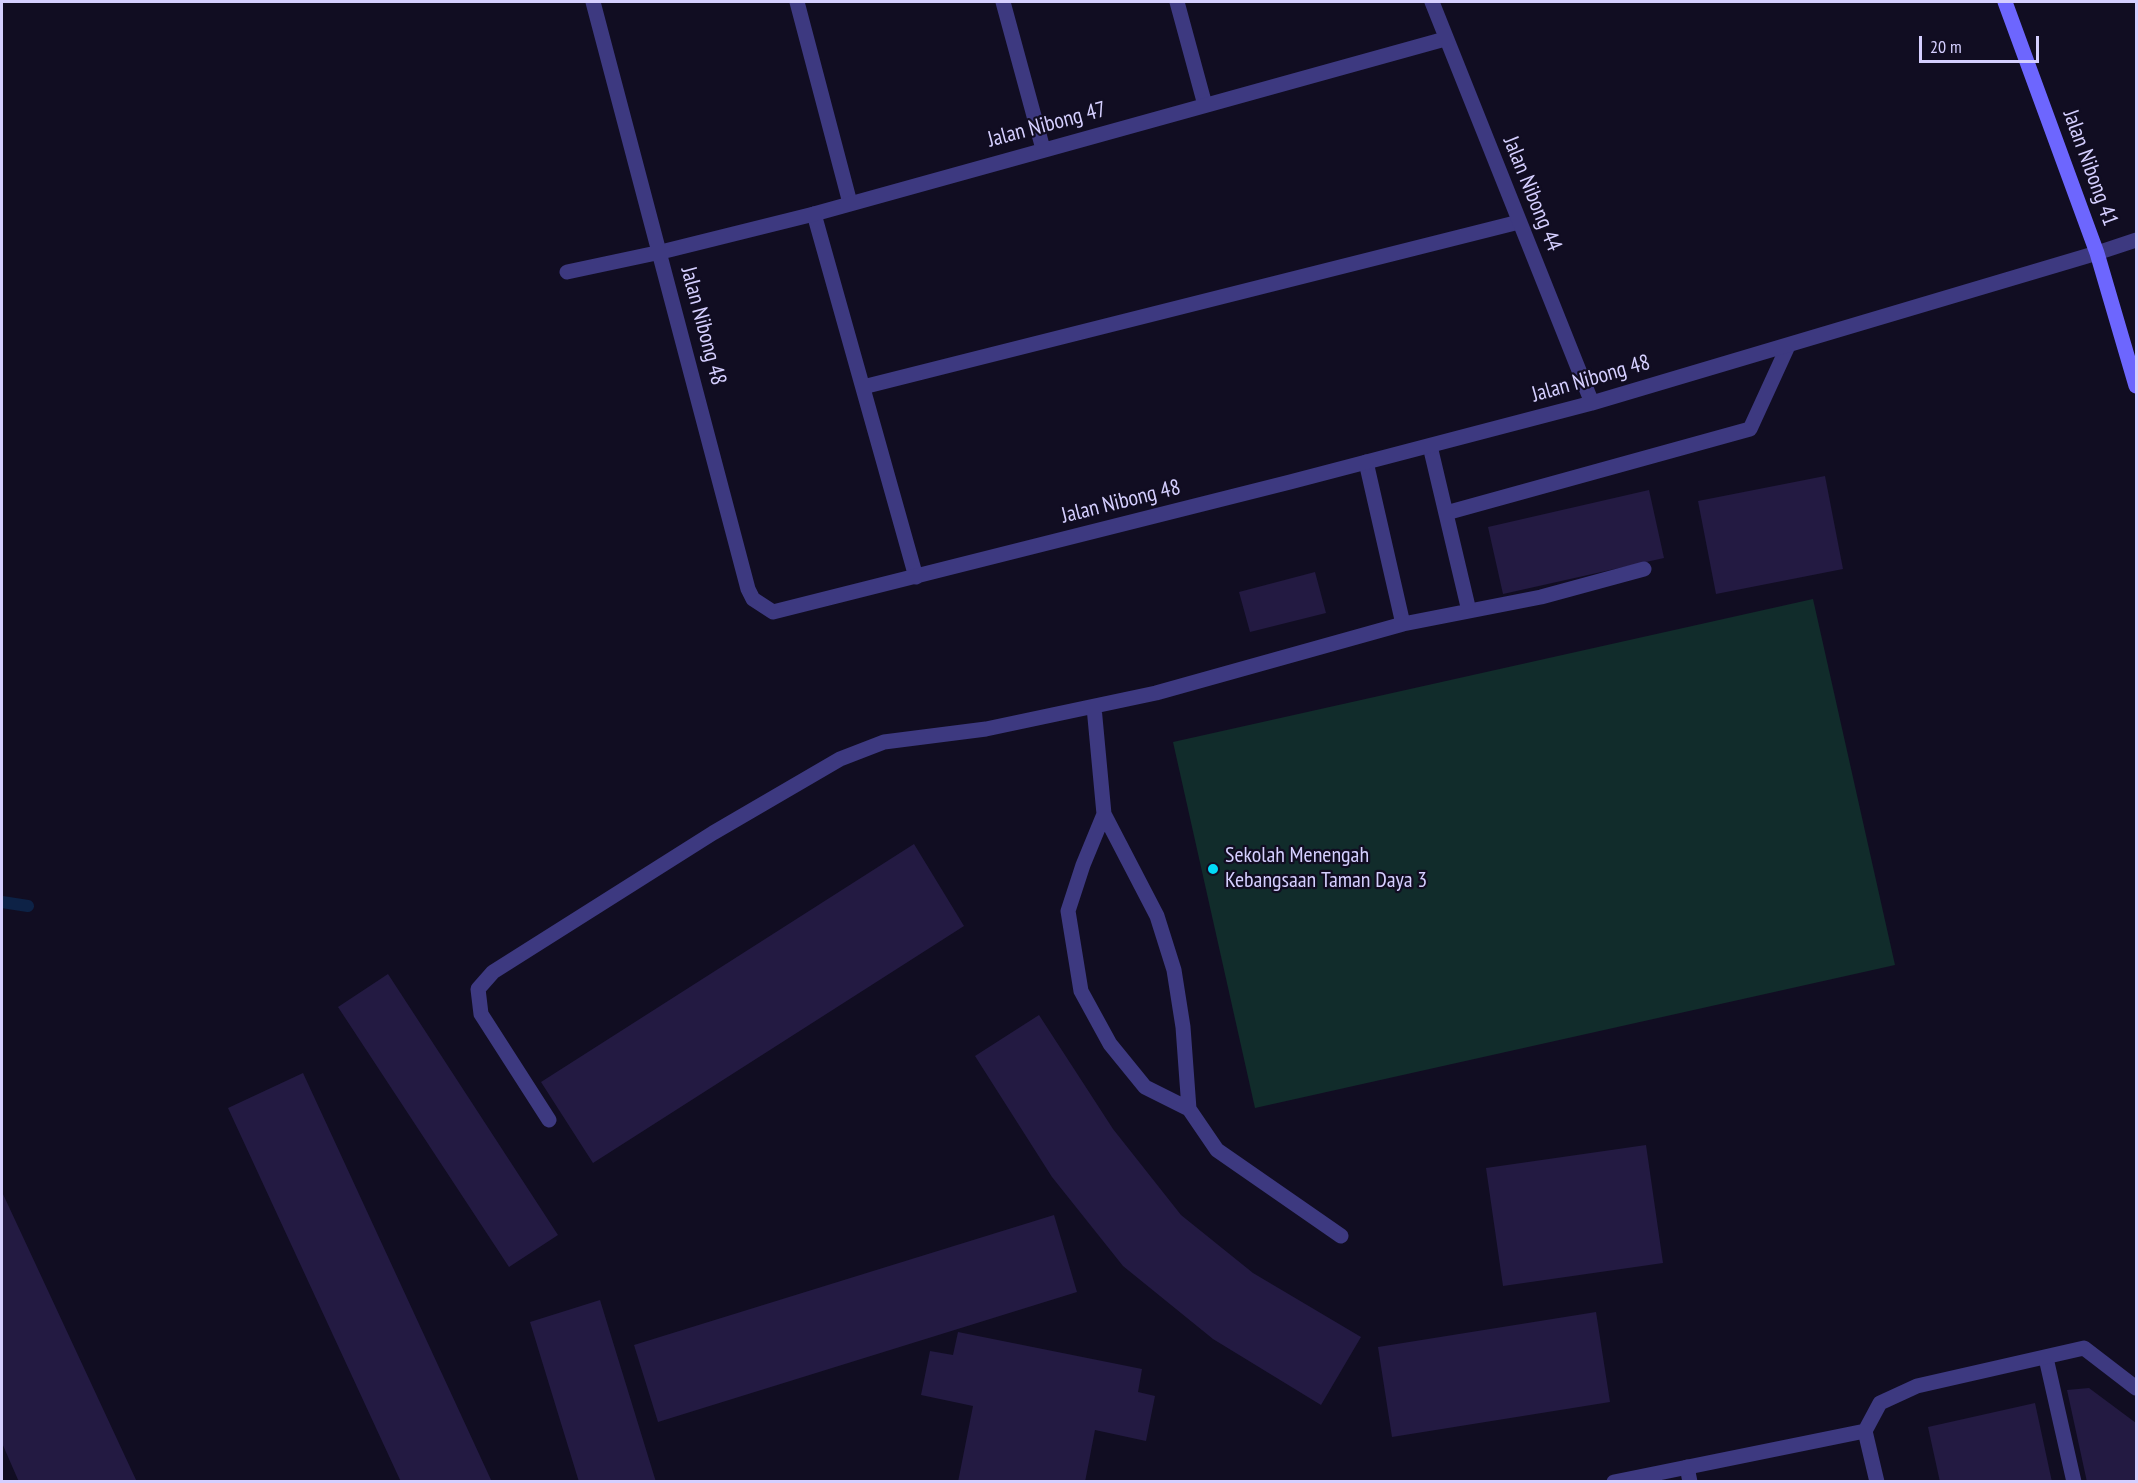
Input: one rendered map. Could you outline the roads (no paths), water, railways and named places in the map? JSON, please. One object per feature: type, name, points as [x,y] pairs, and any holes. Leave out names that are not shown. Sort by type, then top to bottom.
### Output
[{"type":"main road","name":"Jalan Nibong 41","points":[[2005,2],[2097,253],[2136,386]]},
{"type":"street","name":"Jalan Nibong 48","points":[[593,2],[661,252],[748,589],[753,599],[773,612],[1592,403],[2136,240]]},
{"type":"street","points":[[797,2],[850,203]]},
{"type":"street","points":[[1003,2],[1043,149]]},
{"type":"street","points":[[1177,2],[1204,105]]},
{"type":"street","name":"Jalan Nibong 44","points":[[1432,2],[1592,403]]},
{"type":"street","name":"Jalan Nibong 47","points":[[567,272],[661,252],[814,214],[1445,39]]},
{"type":"street","points":[[814,214],[916,577]]},
{"type":"street","points":[[863,387],[1519,222]]},
{"type":"street","points":[[1446,513],[1750,429],[1788,346]]},
{"type":"street","points":[[1430,446],[1469,611]]},
{"type":"street","points":[[1366,462],[1404,624]]},
{"type":"street","points":[[549,1120],[481,1014],[478,988],[493,972],[713,833],[840,759],[884,742],[986,729],[1156,693],[1404,624],[1541,597],[1644,569]]},
{"type":"street","points":[[1094,706],[1104,814],[1157,916],[1174,970],[1183,1027],[1190,1109],[1217,1150],[1341,1236]]},
{"type":"street","points":[[1104,814],[1083,865],[1068,911],[1081,991],[1110,1044],[1144,1087],[1190,1109]]},
{"type":"street","points":[[1877,1482],[1865,1431],[1880,1403],[1917,1386],[2085,1348],[2136,1388]]},
{"type":"street","points":[[2046,1358],[2074,1482]]},
{"type":"street","points":[[1614,1482],[1688,1474],[1865,1431]]},
{"type":"waterway","points":[[2,902],[28,906]]},
{"type":"place","name":"Sekolah Menengah Kebangsaan Taman Daya 3","points":[[1213,869]]}]
